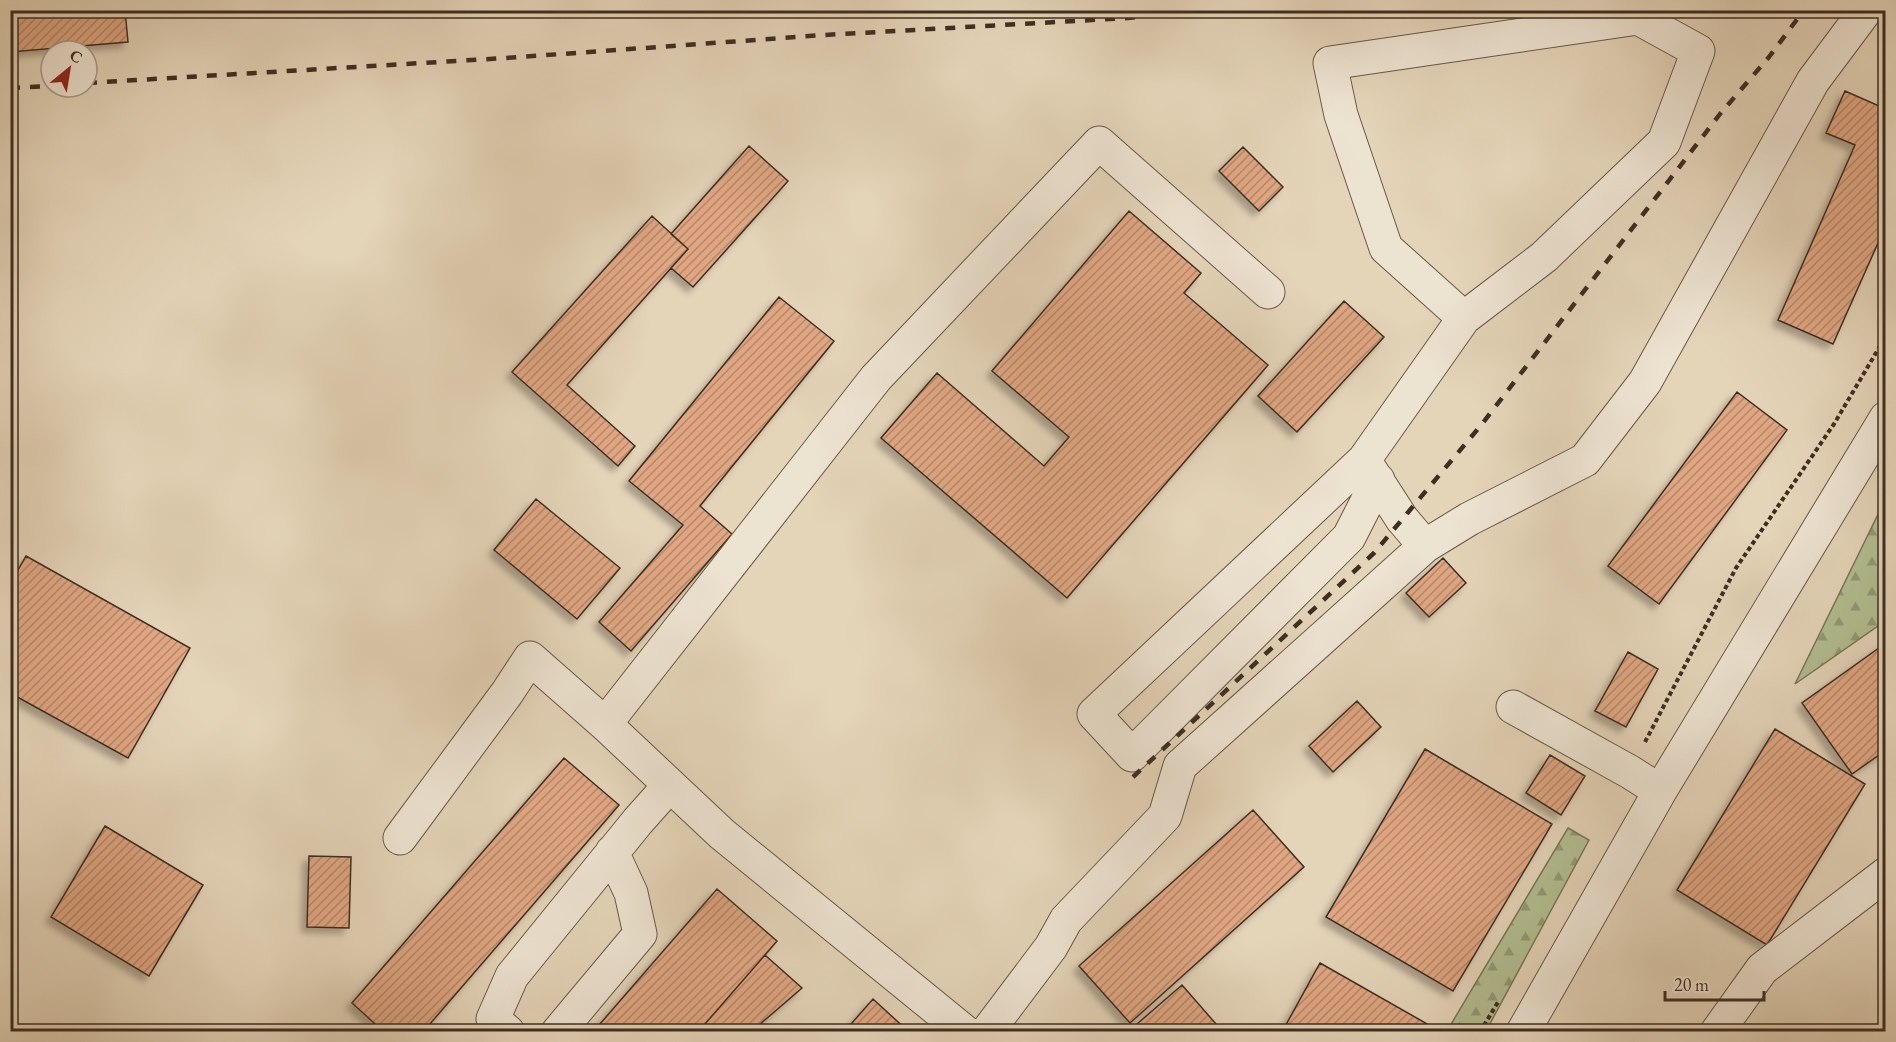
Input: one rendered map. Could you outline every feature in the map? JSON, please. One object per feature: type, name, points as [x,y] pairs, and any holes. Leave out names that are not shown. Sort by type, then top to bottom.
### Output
[{"type":"street","points":[[987,1032],[1051,947],[1066,920],[1166,816],[1180,766],[1425,546],[1469,519],[1585,460],[1645,382],[1813,81],[1866,10]]},
{"type":"street","points":[[1371,470],[1094,714],[1132,755],[1349,537],[1371,470],[1464,318],[1544,257],[1664,142],[1698,51],[1638,18],[1330,63],[1341,115],[1386,248],[1464,318]]},
{"type":"street","points":[[605,724],[876,378],[1099,143],[1268,292]]},
{"type":"street","points":[[1523,1032],[1660,791],[1886,418]]},
{"type":"street","points":[[1371,470],[1402,519],[1425,546]]},
{"type":"street","points":[[400,838],[507,693],[530,658],[605,724],[722,834],[965,1032]]},
{"type":"street","points":[[1513,707],[1660,791]]},
{"type":"street","points":[[508,1032],[493,1019],[512,976],[612,852],[670,785]]},
{"type":"street","points":[[558,1032],[640,934],[632,893],[612,852]]},
{"type":"street","points":[[1717,1032],[1762,969],[1886,874]]},
{"type":"path","points":[[1630,772],[1736,568],[1834,424],[1886,336]]},
{"type":"path","points":[[1480,1032],[1499,1002]]},
{"type":"green space","points":[[1885,500],[1885,621],[1795,684]]},
{"type":"green space","points":[[1568,828],[1589,840],[1486,1031],[1447,1031]]},
{"type":"building","points":[[10,10],[125,10],[128,42],[99,44],[99,39],[39,39],[39,50],[10,52]]},
{"type":"building","points":[[1845,91],[1886,109],[1886,225],[1833,344],[1778,320],[1855,145],[1826,133]]},
{"type":"building","points":[[749,146],[788,181],[693,287],[671,268],[688,249],[671,234]]},
{"type":"building","points":[[1243,147],[1283,187],[1259,211],[1219,171]]},
{"type":"building","points":[[1129,211],[1201,273],[1184,293],[1268,365],[1067,598],[881,438],[937,373],[1044,466],[1069,437],[992,371]]},
{"type":"building","points":[[652,216],[688,249],[567,385],[635,446],[618,466],[512,372]]},
{"type":"building","points":[[779,297],[834,341],[700,506],[732,534],[631,651],[599,622],[683,525],[629,481]]},
{"type":"building","points":[[1344,301],[1384,337],[1297,432],[1258,396]]},
{"type":"building","points":[[1737,392],[1787,430],[1659,604],[1608,566]]},
{"type":"building","points":[[536,499],[620,568],[577,619],[494,550]]},
{"type":"building","points":[[26,556],[190,648],[128,758],[10,693],[10,584]]},
{"type":"building","points":[[1443,558],[1466,583],[1429,617],[1406,593]]},
{"type":"building","points":[[1886,643],[1886,750],[1852,774],[1802,703]]},
{"type":"building","points":[[1628,652],[1658,669],[1626,727],[1595,711]]},
{"type":"building","points":[[1357,701],[1381,727],[1333,772],[1309,746]]},
{"type":"building","points":[[1775,729],[1865,784],[1767,945],[1677,890]]},
{"type":"building","points":[[1425,749],[1552,824],[1453,991],[1326,917]]},
{"type":"building","points":[[1550,755],[1585,776],[1561,815],[1526,793]]},
{"type":"building","points":[[564,758],[619,805],[423,1032],[384,1032],[352,1003]]},
{"type":"building","points":[[1253,810],[1304,867],[1130,1023],[1079,966]]},
{"type":"building","points":[[105,826],[203,885],[149,976],[51,917]]},
{"type":"building","points":[[309,856],[351,857],[349,928],[307,927]]},
{"type":"building","points":[[717,889],[777,941],[765,955],[698,1032],[593,1032]]},
{"type":"building","points":[[765,955],[802,988],[751,1032],[698,1032]]},
{"type":"building","points":[[1320,963],[1429,1025],[1425,1032],[1282,1032]]},
{"type":"building","points":[[1182,985],[1223,1032],[1144,1032],[1137,1024]]},
{"type":"building","points":[[873,999],[909,1032],[844,1032]]},
{"type":"railway","points":[[99,82],[506,58],[824,35],[1128,18],[1196,10]]},
{"type":"railway","points":[[1133,777],[1374,553],[1482,424],[1720,114],[1769,57],[1804,10]]},
{"type":"railway","points":[[10,88],[39,87]]}]
